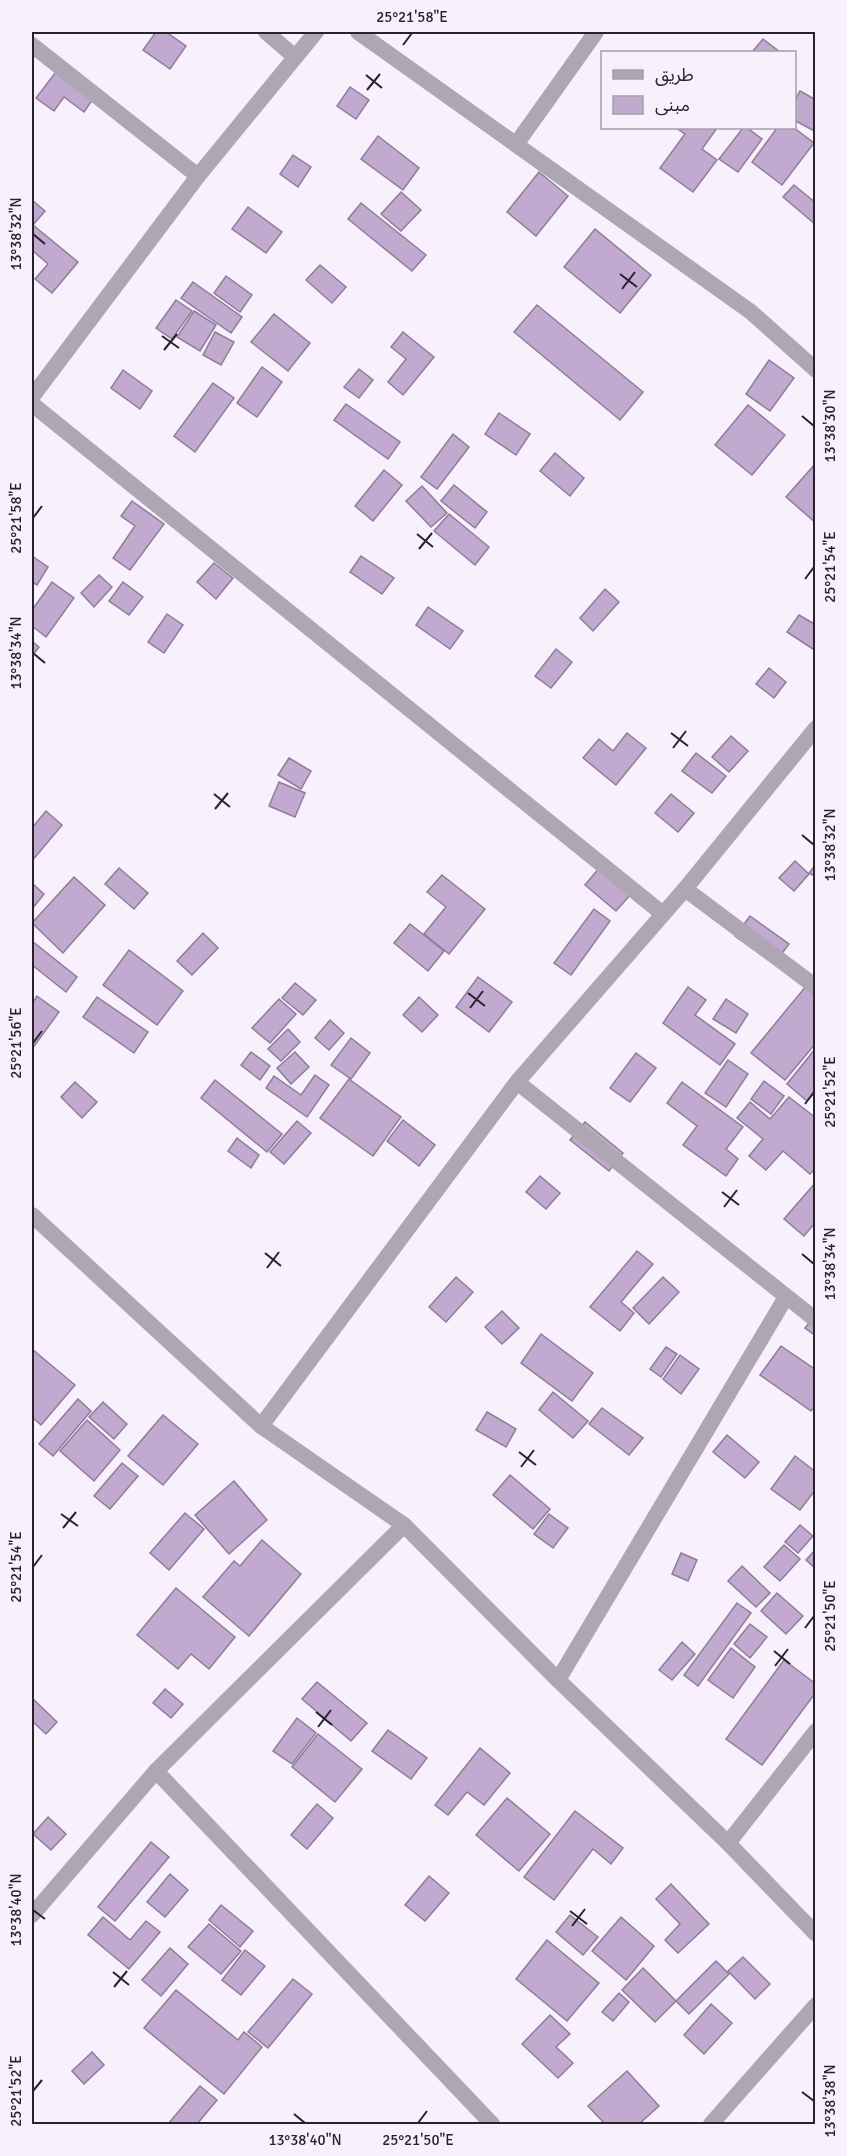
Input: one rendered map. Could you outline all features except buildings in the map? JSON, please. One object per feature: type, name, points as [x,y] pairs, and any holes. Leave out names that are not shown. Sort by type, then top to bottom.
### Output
[{"type":"street","points":[[266,32],[295,57]]},
{"type":"street","points":[[32,397],[198,176],[316,32]]},
{"type":"street","points":[[358,32],[517,143],[751,312],[816,370]]},
{"type":"street","points":[[517,143],[596,32]]},
{"type":"street","points":[[32,45],[198,176]]},
{"type":"street","points":[[32,404],[663,914]]},
{"type":"street","points":[[261,1426],[517,1082],[685,889],[816,728]]},
{"type":"street","points":[[685,889],[816,987]]},
{"type":"street","points":[[517,1082],[816,1320]]},
{"type":"street","points":[[32,1215],[261,1426],[404,1525],[558,1680],[728,1843],[816,1934]]},
{"type":"street","points":[[558,1680],[786,1298]]},
{"type":"street","points":[[32,1915],[156,1771],[404,1525]]},
{"type":"street","points":[[728,1843],[816,1731]]},
{"type":"street","points":[[156,1771],[492,2124]]},
{"type":"street","points":[[711,2124],[816,2005]]}]
